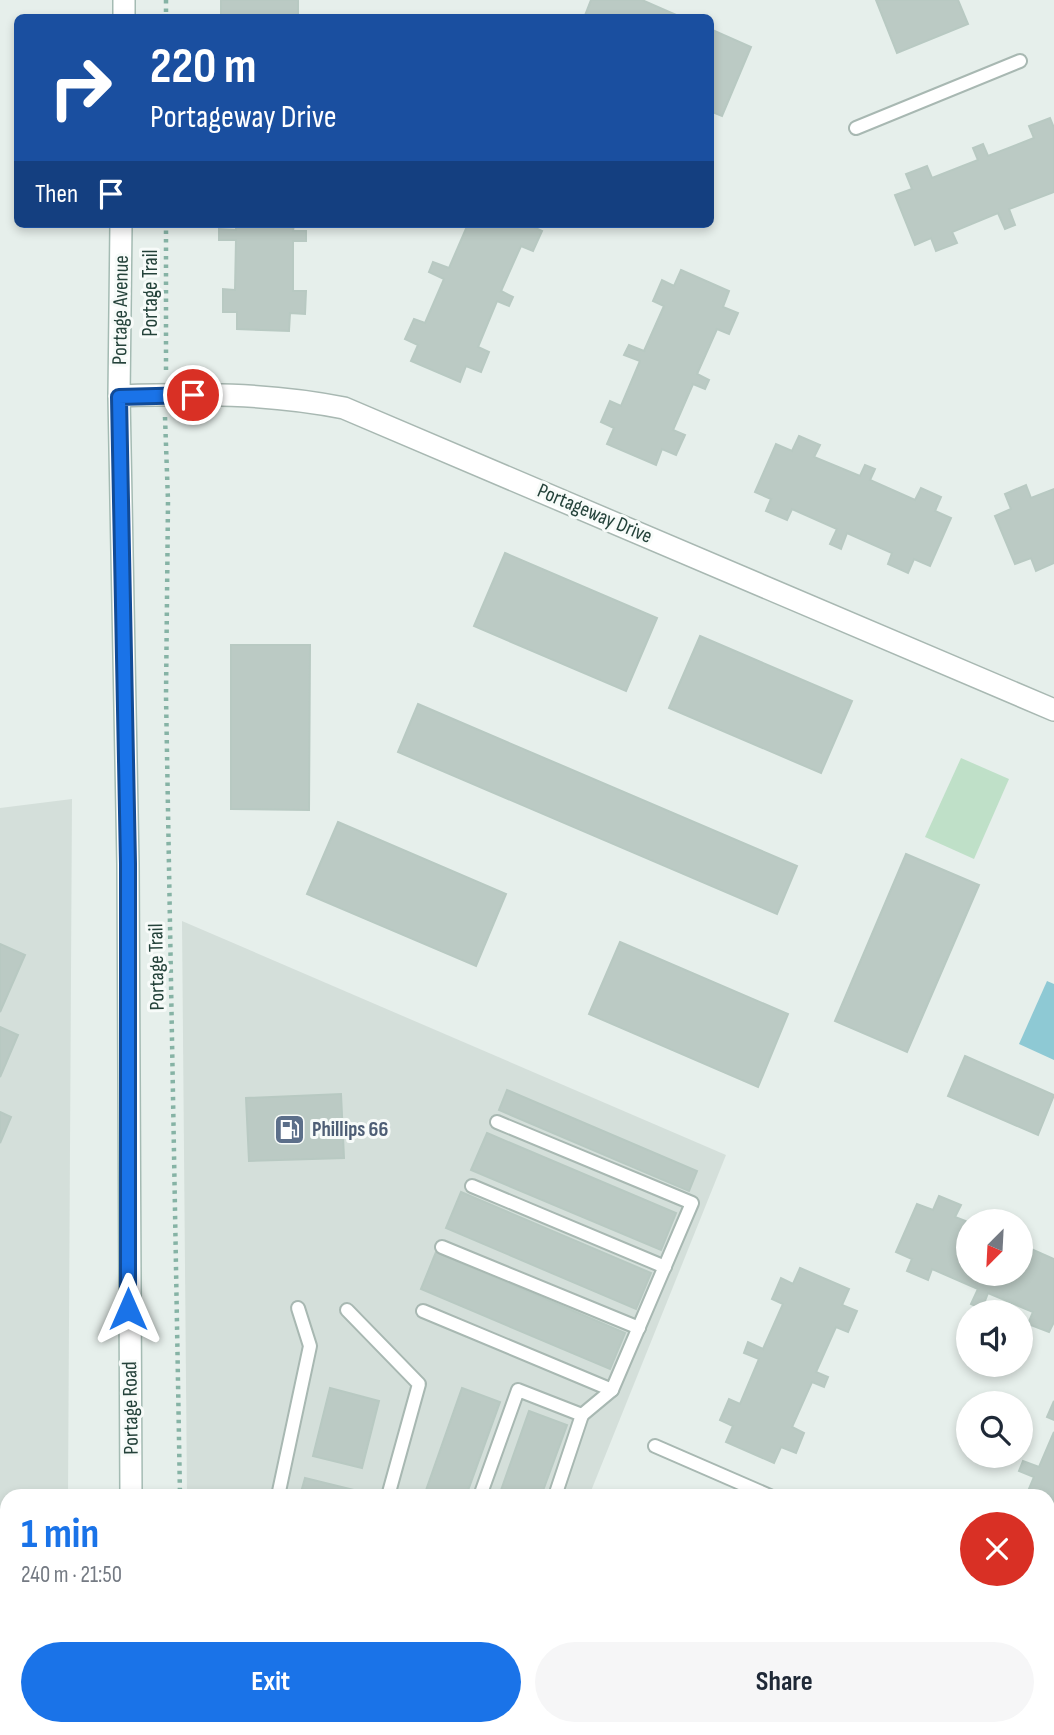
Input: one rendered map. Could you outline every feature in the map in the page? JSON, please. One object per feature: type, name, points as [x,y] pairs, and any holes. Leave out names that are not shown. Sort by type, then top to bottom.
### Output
[{"type":"main road","name":"Portage Avenue","points":[[119,397],[121,228]]},
{"type":"main road","name":"Portageway Drive","points":[[119,397],[166,394],[248,396],[309,401],[344,408],[1054,710]]},
{"type":"main road","name":"Portage Road","points":[[119,397],[128,864],[131,1489]]},
{"type":"lane","points":[[856,128],[1020,61]]},
{"type":"lane","points":[[498,1122],[692,1203],[612,1390],[582,1415],[557,1489]]},
{"type":"lane","points":[[472,1186],[665,1267]]},
{"type":"lane","points":[[442,1247],[639,1328]]},
{"type":"lane","points":[[279,1489],[310,1346],[298,1308]]},
{"type":"lane","points":[[347,1310],[419,1384],[390,1489]]},
{"type":"lane","points":[[423,1311],[612,1390]]},
{"type":"lane","points":[[483,1489],[518,1390],[582,1415]]},
{"type":"lane","points":[[655,1446],[754,1489]]},
{"type":"path","name":"Portage Trail","points":[[166,228],[166,362]]},
{"type":"path","name":"Portage Trail","points":[[165,438],[168,501],[166,696],[180,1489]]},
{"type":"shaded area","points":[[72,799],[68,1489],[0,1489],[0,808]]},
{"type":"shaded area","points":[[182,921],[726,1155],[592,1489],[187,1489]]},
{"type":"green space","points":[[961,758],[1009,779],[974,859],[925,837]]},
{"type":"water","points":[[1047,981],[1054,984],[1054,1060],[1019,1044]]},
{"type":"building","points":[[221,0],[298,0],[298,14],[221,14]]},
{"type":"building","points":[[591,0],[642,0],[674,14],[586,14]]},
{"type":"building","points":[[876,0],[958,0],[968,24],[897,53]]},
{"type":"building","points":[[714,31],[751,47],[722,116],[714,113]]},
{"type":"building","points":[[1050,118],[1054,128],[1054,192],[1009,209],[1015,225],[1005,229],[998,213],[952,232],[957,243],[936,251],[931,238],[915,245],[895,195],[912,189],[906,174],[927,166],[932,178],[978,160],[973,148],[983,144],[988,156],[1034,138],[1029,126]]},
{"type":"building","points":[[293,228],[293,231],[306,231],[306,241],[293,241],[293,291],[306,291],[305,314],[290,313],[289,331],[237,329],[237,312],[223,312],[223,289],[235,290],[236,240],[219,240],[219,229]]},
{"type":"building","points":[[466,228],[536,228],[542,231],[533,251],[521,246],[501,291],[513,297],[509,306],[497,301],[478,347],[489,352],[481,372],[466,366],[460,382],[411,361],[418,345],[405,339],[414,319],[425,323],[444,279],[429,272],[433,262],[449,268]]},
{"type":"building","points":[[681,270],[729,291],[723,307],[738,313],[729,334],[717,329],[697,374],[709,380],[705,389],[693,384],[673,430],[685,435],[676,455],[662,449],[656,465],[607,444],[614,428],[601,422],[610,401],[621,406],[640,361],[624,355],[629,345],[644,351],[664,306],[653,301],[662,280],[674,286]]},
{"type":"building","points":[[799,436],[820,445],[814,457],[860,476],[865,465],[875,469],[870,480],[915,500],[921,488],[941,497],[935,511],[951,518],[930,566],[914,559],[908,573],[888,564],[892,553],[847,533],[841,549],[830,544],[837,529],[792,509],[787,520],[766,511],[771,499],[755,492],[776,444],[792,451]]},
{"type":"building","points":[[1026,485],[1031,498],[1054,489],[1054,563],[1036,571],[1031,558],[1015,564],[995,516],[1011,509],[1005,494]]},
{"type":"building","points":[[505,553],[657,618],[626,691],[474,626]]},
{"type":"building","points":[[700,636],[852,701],[821,773],[669,708]]},
{"type":"building","points":[[231,645],[310,645],[309,810],[231,809]]},
{"type":"building","points":[[418,704],[797,866],[777,914],[398,752]]},
{"type":"building","points":[[338,822],[506,894],[476,966],[307,894]]},
{"type":"building","points":[[906,854],[979,885],[907,1052],[835,1021]]},
{"type":"building","points":[[620,942],[788,1014],[758,1087],[589,1014]]},
{"type":"building","points":[[0,944],[25,955],[0,1012]]},
{"type":"building","points":[[0,1027],[18,1035],[0,1077]]},
{"type":"building","points":[[965,1056],[1054,1095],[1038,1135],[948,1096]]},
{"type":"building","points":[[507,1090],[697,1171],[689,1191],[499,1110]]},
{"type":"building","points":[[341,1094],[344,1158],[249,1161],[246,1098]]},
{"type":"building","points":[[0,1112],[11,1117],[0,1143]]},
{"type":"building","points":[[487,1133],[676,1213],[661,1250],[471,1170]]},
{"type":"building","points":[[461,1192],[651,1273],[636,1309],[446,1228]]},
{"type":"building","points":[[939,1196],[961,1205],[956,1209],[955,1217],[956,1279],[932,1269],[928,1280],[907,1271],[912,1259],[896,1252],[917,1204],[933,1210]]},
{"type":"building","points":[[1033,1250],[1054,1259],[1054,1322],[1049,1332],[1033,1326],[1033,1300],[1005,1300],[988,1293],[985,1300],[973,1300],[978,1289],[971,1286],[1033,1286]]},
{"type":"building","points":[[436,1252],[625,1333],[610,1369],[421,1289]]},
{"type":"building","points":[[800,1268],[849,1289],[842,1305],[857,1311],[848,1332],[836,1327],[816,1372],[828,1377],[824,1387],[812,1382],[792,1427],[804,1433],[796,1453],[781,1447],[774,1463],[726,1442],[733,1426],[720,1420],[729,1399],[740,1404],[759,1359],[744,1353],[748,1342],[763,1349],[783,1304],[772,1299],[781,1278],[793,1284]]},
{"type":"building","points":[[330,1388],[379,1401],[362,1468],[313,1456]]},
{"type":"building","points":[[462,1388],[500,1402],[469,1489],[426,1489]]},
{"type":"building","points":[[1054,1401],[1054,1420],[1047,1417]]},
{"type":"building","points":[[529,1411],[567,1425],[544,1489],[501,1489]]},
{"type":"building","points":[[1054,1432],[1054,1489],[1029,1489],[1034,1477],[1019,1471],[1020,1468],[1033,1468],[1033,1465],[1039,1467]]},
{"type":"building","points":[[305,1478],[350,1489],[302,1489]]},
{"type":"place","name":"Phillips 66","points":[[289,1129]]},
{"type":"route","points":[[128,1309],[128,864],[119,397],[193,395]]}]
